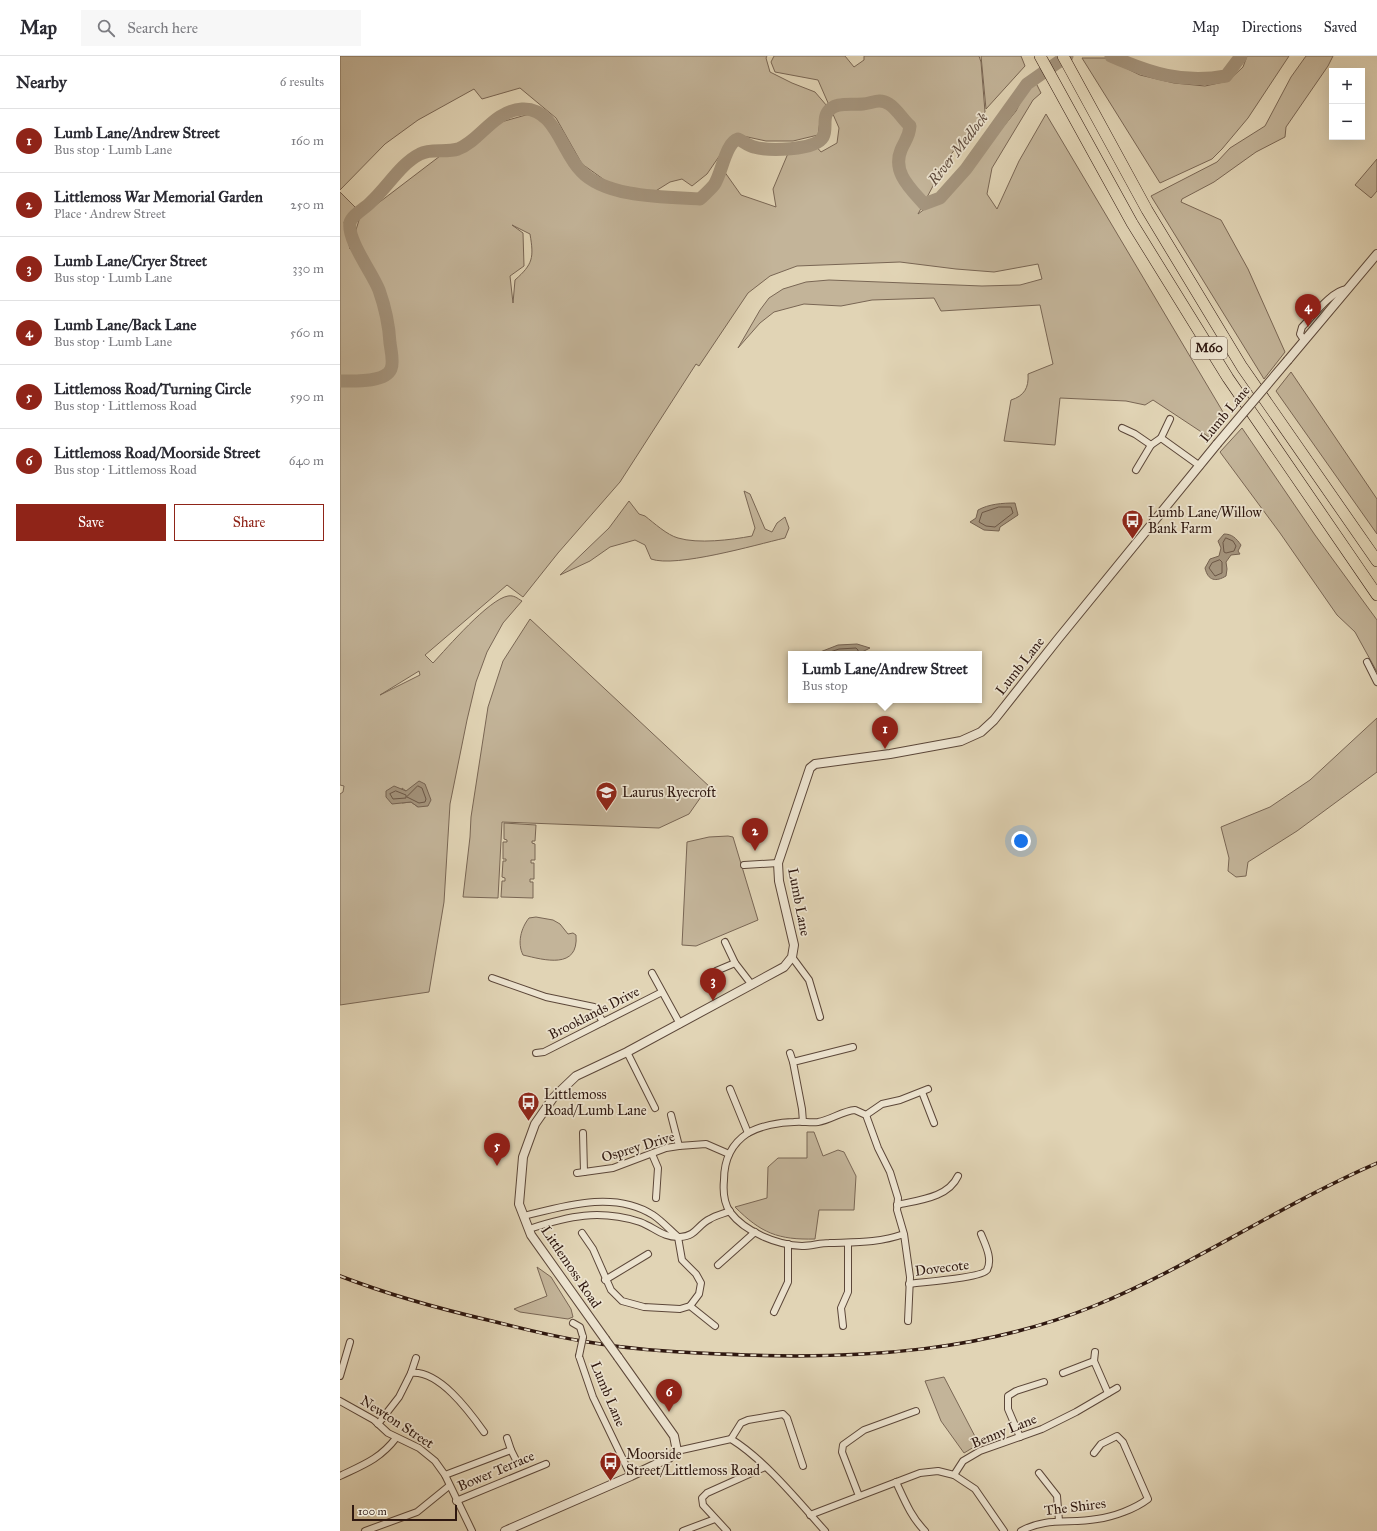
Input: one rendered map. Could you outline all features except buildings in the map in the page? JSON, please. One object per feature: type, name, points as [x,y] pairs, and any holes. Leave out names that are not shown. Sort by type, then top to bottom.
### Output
[{"type":"highway","name":"M60","points":[[1040,56],[1132,223],[1228,378],[1377,595]]},
{"type":"highway","name":"M60","points":[[1063,56],[1147,210],[1242,367],[1377,561]]},
{"type":"street","name":"Lumb Lane","points":[[627,1052],[784,967],[792,957],[794,945],[779,881],[778,863],[810,768],[815,764],[890,754],[961,741],[981,732],[994,720],[1217,444],[1377,254]]},
{"type":"street","points":[[1136,470],[1151,445],[1161,438],[1170,419]]},
{"type":"street","points":[[1122,428],[1135,434],[1151,445]]},
{"type":"street","points":[[1161,438],[1200,466]]},
{"type":"street","points":[[1367,662],[1377,682]]},
{"type":"street","points":[[744,865],[778,863]]},
{"type":"street","points":[[724,942],[735,963],[752,985]]},
{"type":"street","points":[[792,957],[809,980],[820,1017]]},
{"type":"street","points":[[716,971],[735,963]]},
{"type":"street","points":[[652,973],[680,1024]]},
{"type":"street","points":[[492,978],[546,997],[594,1007],[603,1022]]},
{"type":"street","name":"Brooklands Drive","points":[[536,1053],[544,1052],[662,992]]},
{"type":"street","points":[[793,1062],[853,1047]]},
{"type":"street","points":[[627,1052],[655,1108]]},
{"type":"street","name":"Littlemoss Road","points":[[627,1052],[576,1076],[553,1098],[535,1124],[523,1157],[519,1204],[531,1235],[674,1436],[677,1451]]},
{"type":"street","points":[[790,1053],[802,1109],[803,1122]]},
{"type":"street","points":[[730,1089],[748,1133]]},
{"type":"street","points":[[866,1115],[882,1104],[900,1100],[925,1090],[934,1123]]},
{"type":"street","points":[[904,1234],[879,1240],[848,1244],[829,1243],[803,1246],[788,1244],[755,1232],[745,1226],[730,1211],[725,1200],[725,1166],[729,1154],[738,1141],[748,1133],[758,1128],[792,1122],[820,1122],[856,1110],[866,1115],[878,1148],[890,1172],[898,1202],[896,1210],[904,1234],[910,1277],[908,1321]]},
{"type":"street","points":[[671,1115],[678,1146]]},
{"type":"street","points":[[584,1133],[584,1172]]},
{"type":"street","name":"Osprey Drive","points":[[577,1173],[613,1168],[666,1148],[678,1146],[706,1144],[729,1154]]},
{"type":"street","points":[[652,1154],[658,1168],[656,1198]]},
{"type":"street","points":[[898,1202],[945,1192],[955,1183],[958,1176]]},
{"type":"street","points":[[524,1216],[576,1204],[597,1202],[615,1203],[635,1207],[653,1215],[678,1237],[682,1260],[696,1274],[701,1282],[699,1294],[690,1306],[680,1309],[664,1309],[637,1305],[622,1300],[611,1290],[605,1280],[593,1249],[582,1233]]},
{"type":"street","points":[[529,1229],[572,1217],[602,1214],[619,1216],[642,1223],[662,1235],[678,1237],[694,1234],[708,1219],[730,1211]]},
{"type":"street","points":[[718,1265],[755,1232]]},
{"type":"street","name":"Dovecote","points":[[909,1284],[972,1277],[984,1274],[988,1268],[988,1257],[981,1234]]},
{"type":"street","points":[[774,1312],[788,1282],[788,1244]]},
{"type":"street","points":[[843,1326],[841,1308],[848,1292],[848,1244]]},
{"type":"street","points":[[605,1280],[648,1254]]},
{"type":"street","points":[[690,1306],[715,1326]]},
{"type":"street","name":"Lumb Lane","points":[[573,1323],[580,1327],[583,1337],[579,1356],[593,1397],[631,1476]]},
{"type":"street","points":[[340,1376],[350,1342]]},
{"type":"street","points":[[1095,1352],[1094,1361],[1108,1393]]},
{"type":"street","points":[[378,1424],[398,1397],[411,1373],[416,1358]]},
{"type":"street","points":[[1063,1373],[1094,1361]]},
{"type":"street","points":[[411,1373],[420,1372],[437,1380],[455,1398],[484,1432]]},
{"type":"street","points":[[1020,1437],[1008,1409],[1008,1396],[1016,1390],[1044,1382]]},
{"type":"street","name":"Benny Lane","points":[[954,1475],[963,1460],[980,1451],[1020,1437],[1076,1412],[1116,1388]]},
{"type":"street","name":"Newton Street","points":[[340,1401],[356,1409],[396,1438],[427,1454],[445,1475],[456,1501],[472,1531]]},
{"type":"street","points":[[860,1496],[842,1452],[843,1445],[864,1430],[916,1411]]},
{"type":"street","points":[[731,1439],[741,1423],[748,1420],[783,1414],[787,1418],[803,1466]]},
{"type":"street","name":"The Shires","points":[[1021,1531],[1038,1523],[1097,1519],[1113,1515],[1148,1499],[1123,1442],[1117,1436],[1107,1439],[1094,1453]]},
{"type":"street","points":[[340,1476],[375,1460],[388,1450],[396,1438]]},
{"type":"street","points":[[507,1438],[516,1460]]},
{"type":"street","points":[[505,1531],[631,1476],[669,1458],[677,1451],[731,1439],[744,1447],[765,1467],[825,1531]]},
{"type":"street","points":[[445,1475],[511,1450]]},
{"type":"street","name":"Bower Terrace","points":[[456,1501],[546,1464]]},
{"type":"street","points":[[727,1531],[715,1519],[702,1501],[707,1493],[765,1467]]},
{"type":"street","points":[[810,1515],[896,1482],[932,1471],[954,1475],[975,1489],[1004,1531]]},
{"type":"street","points":[[1039,1473],[1056,1496],[1059,1521]]},
{"type":"street","points":[[896,1482],[907,1505],[919,1525],[925,1531]]},
{"type":"street","points":[[365,1531],[417,1512],[449,1486]]},
{"type":"street","points":[[683,1531],[715,1519]]},
{"type":"shaded area","points":[[340,56],[767,56],[766,58],[770,72],[815,92],[827,106],[821,114],[818,135],[793,141],[766,141],[743,136],[731,139],[707,174],[692,186],[682,179],[670,182],[654,192],[610,184],[582,164],[556,118],[520,88],[482,99],[474,89],[418,120],[385,144],[340,190]]},
{"type":"shaded area","points":[[774,56],[845,56],[854,67],[864,60],[864,56],[979,56],[981,62],[985,112],[948,158],[918,214],[930,205],[943,201],[1016,111],[1027,89],[1036,83],[1041,93],[1033,100],[992,168],[987,194],[997,209],[1019,161],[1046,114],[1226,417],[1209,437],[1153,400],[1145,405],[1126,401],[1060,398],[1055,445],[1004,441],[1011,400],[1025,391],[1028,383],[1028,374],[1053,364],[1040,305],[941,311],[934,298],[872,300],[841,306],[804,304],[774,312],[760,323],[738,348],[760,310],[769,298],[783,289],[806,282],[829,280],[982,286],[1020,285],[1042,279],[1038,264],[994,272],[900,262],[797,266],[770,276],[748,293],[699,366],[696,364],[620,482],[558,553],[523,597],[507,585],[425,655],[433,663],[469,625],[500,599],[512,596],[522,601],[503,623],[487,652],[476,682],[450,804],[444,902],[429,992],[340,1005],[340,794],[343,792],[344,786],[340,785],[340,192],[356,208],[344,222],[350,249],[360,217],[440,156],[466,151],[489,129],[501,122],[533,113],[545,122],[580,178],[610,192],[651,200],[701,200],[717,187],[724,171],[741,195],[776,207],[773,189],[789,151],[815,145],[821,152],[837,143],[839,128],[818,80],[775,72],[771,62]],"holes":[[[512,225],[530,234],[532,249],[529,265],[515,280],[513,303],[510,276],[524,266],[523,233]],[[419,671],[420,675],[380,695]],[[402,788],[418,807],[411,802],[402,803]]]},
{"type":"shaded area","points":[[981,56],[1021,56],[1025,66],[986,109]]},
{"type":"shaded area","points":[[1247,56],[1289,56],[1248,118],[1212,159],[1160,183],[1082,58],[1105,58],[1140,75],[1174,83],[1205,86],[1228,81],[1243,67]]},
{"type":"shaded area","points":[[1306,56],[1333,56],[1328,66],[1286,127],[1285,137],[1256,152],[1214,182],[1182,199],[1181,202],[1221,220],[1248,269],[1285,352],[1264,379],[1151,196],[1217,162],[1230,148],[1265,126],[1291,77]]},
{"type":"shaded area","points":[[1377,159],[1377,191],[1371,198],[1355,185]]},
{"type":"shaded area","points":[[1291,372],[1377,499],[1377,534],[1276,391]]},
{"type":"shaded area","points":[[1242,428],[1315,535],[1377,620],[1377,672],[1355,632],[1337,615],[1280,533],[1220,452]]},
{"type":"shaded area","points":[[744,491],[750,494],[765,529],[772,532],[777,523],[785,517],[789,528],[785,538],[696,558],[663,561],[651,559],[645,545],[635,540],[610,547],[590,561],[560,575],[609,528],[629,501],[639,514],[645,516],[665,532],[678,538],[705,541],[752,536],[755,528]]},
{"type":"shaded area","points":[[530,619],[711,788],[703,794],[689,814],[659,828],[502,822],[498,898],[463,897],[471,817],[488,707],[503,661]]},
{"type":"shaded area","points":[[1377,718],[1377,772],[1297,831],[1248,862],[1246,876],[1236,877],[1228,871],[1229,858],[1221,827],[1270,807],[1310,780]]},
{"type":"shaded area","points":[[504,823],[536,825],[535,841],[532,841],[532,843],[535,844],[535,860],[531,860],[531,863],[534,863],[534,879],[530,879],[530,882],[533,882],[533,898],[501,897],[502,881],[505,881],[505,878],[502,877],[503,861],[506,861],[506,859],[503,859],[503,842],[507,842],[507,840],[504,839]]},
{"type":"shaded area","points":[[709,837],[733,837],[758,920],[696,946],[682,945],[687,842]]},
{"type":"shaded area","points":[[536,917],[553,920],[560,924],[568,934],[573,933],[576,935],[575,946],[572,954],[566,958],[558,960],[541,959],[523,955],[520,946],[522,931],[529,918]]},
{"type":"shaded area","points":[[807,1132],[814,1132],[823,1156],[838,1150],[844,1152],[856,1176],[854,1210],[819,1210],[815,1239],[780,1236],[762,1229],[744,1216],[735,1207],[767,1198],[768,1167],[778,1158],[807,1158]]},
{"type":"shaded area","points":[[537,1267],[551,1277],[571,1309],[573,1317],[568,1319],[520,1312],[514,1309],[547,1296]]},
{"type":"shaded area","points":[[944,1377],[979,1444],[964,1453],[941,1421],[925,1381]]},
{"type":"water","points":[[1015,503],[1018,515],[1000,527],[999,531],[984,530],[970,522],[976,518],[978,510],[982,508],[996,504]]},
{"type":"water","points":[[1224,534],[1236,538],[1241,545],[1238,551],[1240,554],[1231,555],[1226,562],[1226,576],[1216,580],[1208,576],[1205,568],[1210,559],[1219,556],[1221,548],[1218,541]]},
{"type":"water","points":[[857,644],[870,648],[864,651],[823,651],[838,645]]},
{"type":"water","points":[[419,781],[425,784],[431,800],[428,806],[418,807],[411,802],[392,804],[386,797],[386,791],[394,786],[406,791]]},
{"type":"waterway","name":"River Medlock","points":[[340,381],[360,381],[382,377],[388,374],[392,363],[389,330],[383,303],[376,283],[352,238],[350,230],[351,220],[368,205],[413,158],[424,152],[449,151],[458,149],[473,140],[495,120],[503,115],[522,109],[533,110],[542,115],[557,132],[574,163],[581,171],[592,180],[605,186],[637,194],[700,199],[714,185],[730,146],[738,139],[748,145],[770,149],[791,149],[811,145],[818,142],[823,137],[826,115],[830,109],[843,104],[863,104],[882,101],[892,106],[910,126],[908,136],[901,150],[899,165],[901,173],[908,186],[924,204],[940,198],[966,169],[1027,84],[1067,56]]},
{"type":"waterway","name":"River Medlock","points":[[1111,56],[1153,72],[1181,78],[1195,79],[1226,76],[1241,56]]},
{"type":"railway","points":[[340,1276],[358,1283],[453,1312],[551,1335],[627,1348],[790,1356],[879,1353],[923,1349],[1010,1333],[1052,1321],[1094,1306],[1166,1273],[1306,1197],[1377,1163]]},
{"type":"place","name":"Lumb Lane/Back Lane","points":[[1308,327]]},
{"type":"place","name":"Lumb Lane/Willow Bank Farm","points":[[1133,540]]},
{"type":"place","name":"Lumb Lane/Andrew Street","points":[[885,749]]},
{"type":"place","name":"Laurus Ryecroft","points":[[606,812]]},
{"type":"place","name":"Littlemoss War Memorial Garden","points":[[755,851]]},
{"type":"place","name":"Lumb Lane/Cryer Street","points":[[713,1001]]},
{"type":"place","name":"Littlemoss Road/Lumb Lane","points":[[529,1122]]},
{"type":"place","name":"Littlemoss Road/Turning Circle","points":[[497,1166]]},
{"type":"place","name":"Littlemoss Road/Moorside Street","points":[[669,1412]]},
{"type":"place","name":"Moorside Street/Littlemoss Road","points":[[611,1482]]}]
